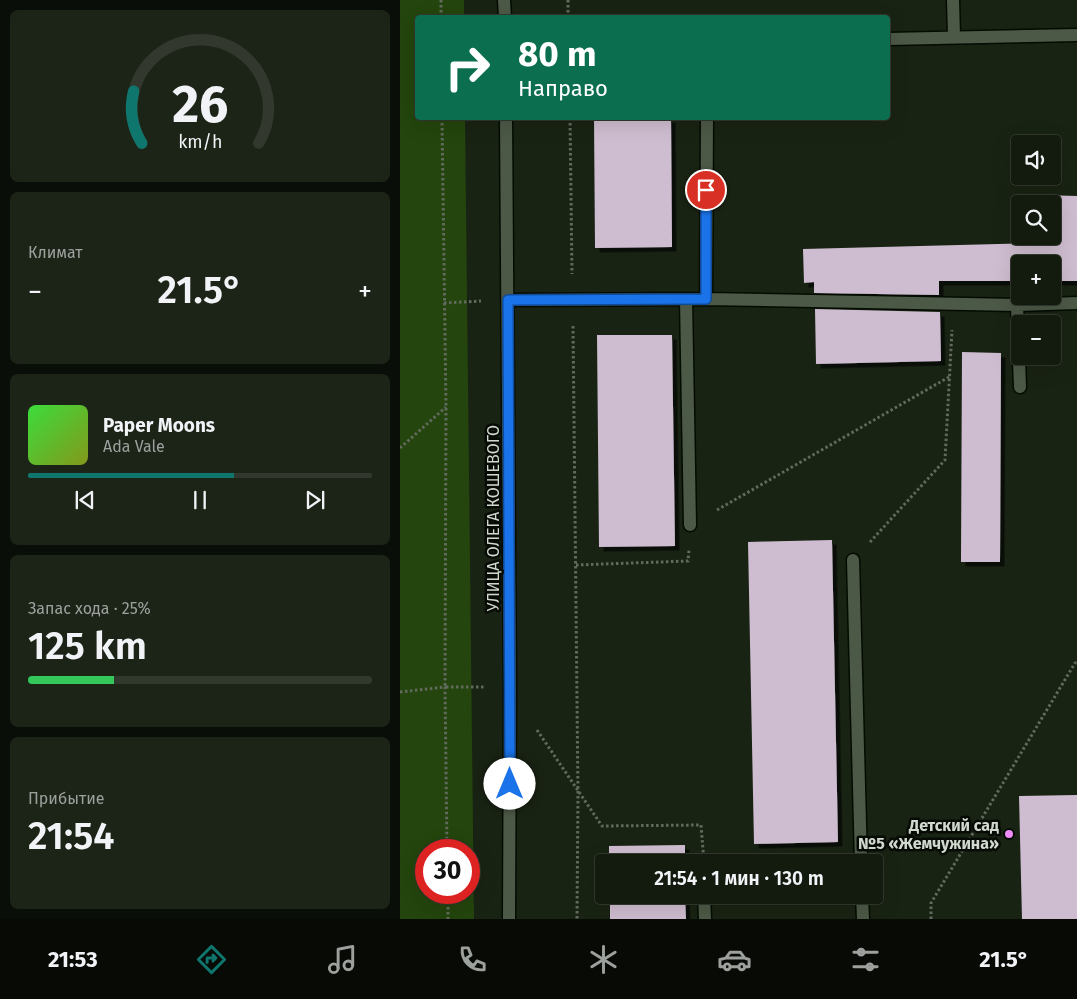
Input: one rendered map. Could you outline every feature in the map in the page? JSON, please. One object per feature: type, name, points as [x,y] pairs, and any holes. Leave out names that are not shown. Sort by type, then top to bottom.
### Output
[{"type":"street","points":[[504,0],[505,15]]},
{"type":"street","points":[[953,0],[954,36]]},
{"type":"street","points":[[890,39],[954,36],[1077,35]]},
{"type":"street","name":"УЛИЦА ОЛЕГА КОШЕВОГО","points":[[506,120],[510,678],[509,919]]},
{"type":"street","points":[[706,120],[706,299]]},
{"type":"street","points":[[686,299],[690,525]]},
{"type":"street","points":[[508,300],[706,299],[1011,305]]},
{"type":"street","points":[[1061,304],[1077,303]]},
{"type":"street","points":[[1016,305],[1020,387]]},
{"type":"street","points":[[854,560],[862,854]]},
{"type":"street","points":[[704,904],[705,919]]},
{"type":"street","points":[[862,904],[863,919]]},
{"type":"path","points":[[441,0],[441,15]]},
{"type":"path","points":[[568,0],[568,15]]},
{"type":"path","points":[[570,120],[578,793],[577,919]]},
{"type":"path","points":[[444,303],[508,300]]},
{"type":"path","points":[[854,560],[945,460],[953,304]]},
{"type":"path","points":[[576,565],[688,561],[690,525],[949,377]]},
{"type":"path","points":[[400,448],[446,407]]},
{"type":"path","points":[[931,919],[931,903],[1074,663],[1077,663]]},
{"type":"path","points":[[400,692],[444,687],[447,839]]},
{"type":"path","points":[[448,904],[448,919]]},
{"type":"green space","points":[[400,0],[464,0],[464,15],[415,15],[415,120],[465,120],[473,839],[415,839],[415,904],[474,904],[474,919],[400,919]]},
{"type":"building","points":[[594,120],[671,120],[672,247],[595,248]]},
{"type":"building","points":[[1061,196],[1077,196],[1077,281],[1061,281],[1061,255],[1011,255],[1011,281],[939,281],[939,295],[814,293],[814,282],[804,283],[803,249],[1011,244],[1061,245]]},
{"type":"building","points":[[815,309],[940,312],[941,361],[816,364]]},
{"type":"building","points":[[597,335],[672,335],[675,546],[599,547]]},
{"type":"building","points":[[962,352],[1001,353],[1000,562],[961,562]]},
{"type":"building","points":[[832,540],[838,842],[754,844],[748,542]]},
{"type":"building","points":[[1077,795],[1077,919],[1022,919],[1019,796]]},
{"type":"building","points":[[685,845],[685,854],[609,854],[609,846]]},
{"type":"building","points":[[610,904],[685,904],[686,919],[610,919]]},
{"type":"place","name":"Детский сад №5 «Жемчужина»","points":[[1009,834]]},
{"type":"route","points":[[510,784],[508,300],[706,299],[706,190]]}]
